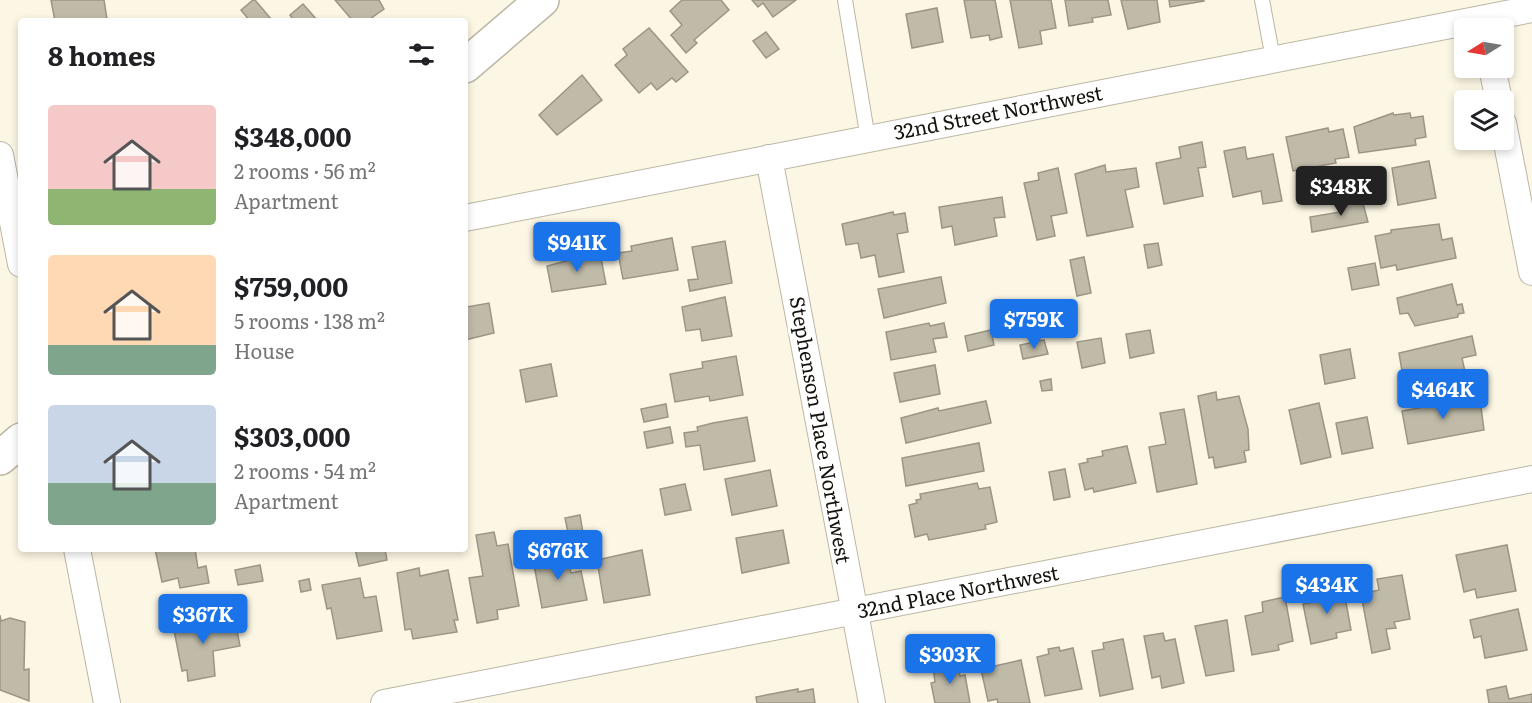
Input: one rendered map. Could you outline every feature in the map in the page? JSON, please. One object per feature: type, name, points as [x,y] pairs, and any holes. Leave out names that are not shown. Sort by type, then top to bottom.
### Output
[{"type":"street","points":[[468,63],[542,0]]},
{"type":"street","name":"32nd Street Northwest","points":[[468,217],[1482,16],[1532,9]]},
{"type":"street","points":[[1508,150],[1532,272]]},
{"type":"street","points":[[0,155],[7,226],[18,256]]},
{"type":"street","name":"Stephenson Place Northwest","points":[[769,158],[872,703]]},
{"type":"street","points":[[0,458],[18,443]]},
{"type":"street","name":"32nd Place Northwest","points":[[384,703],[1532,479]]},
{"type":"street","points":[[78,552],[107,703]]},
{"type":"lane","points":[[845,0],[868,139]]},
{"type":"lane","points":[[1262,0],[1273,59]]},
{"type":"building","points":[[51,0],[104,0],[107,18],[54,18]]},
{"type":"building","points":[[255,0],[270,18],[248,18],[241,10]]},
{"type":"building","points":[[335,0],[379,0],[384,9],[371,18],[350,18]]},
{"type":"building","points":[[682,0],[721,0],[729,10],[694,40],[697,43],[686,53],[671,35],[682,25],[670,11]]},
{"type":"building","points":[[752,0],[796,0],[773,17],[763,3],[758,7]]},
{"type":"building","points":[[964,0],[995,0],[1002,37],[990,40],[989,35],[971,38]]},
{"type":"building","points":[[1010,0],[1051,0],[1056,28],[1040,31],[1042,44],[1019,48]]},
{"type":"building","points":[[1065,0],[1108,0],[1111,15],[1092,18],[1093,22],[1069,26]]},
{"type":"building","points":[[1121,0],[1157,0],[1160,22],[1128,29]]},
{"type":"building","points":[[1169,0],[1203,0],[1204,1],[1170,7]]},
{"type":"building","points":[[303,4],[315,18],[292,18],[290,15]]},
{"type":"building","points":[[937,8],[943,42],[912,48],[906,14]]},
{"type":"building","points":[[649,28],[688,72],[676,82],[672,78],[657,90],[651,83],[639,93],[615,65],[627,55],[623,49]]},
{"type":"building","points":[[766,32],[779,49],[766,58],[753,41]]},
{"type":"building","points":[[582,75],[602,100],[557,135],[539,115]]},
{"type":"building","points":[[1393,113],[1394,115],[1410,113],[1411,118],[1423,116],[1426,137],[1415,139],[1416,145],[1359,153],[1354,127]]},
{"type":"building","points":[[1328,128],[1329,132],[1343,129],[1349,157],[1335,159],[1336,163],[1293,171],[1286,137]]},
{"type":"building","points":[[1202,142],[1206,167],[1198,168],[1203,196],[1164,204],[1156,163],[1181,158],[1179,147]]},
{"type":"building","points":[[1245,147],[1247,159],[1273,154],[1282,201],[1263,204],[1261,191],[1233,197],[1224,151]]},
{"type":"building","points":[[1429,161],[1436,198],[1398,205],[1392,168]]},
{"type":"building","points":[[1105,165],[1106,172],[1136,168],[1139,187],[1125,190],[1133,227],[1087,236],[1075,174]]},
{"type":"building","points":[[1058,168],[1067,213],[1051,216],[1055,236],[1037,240],[1024,183],[1039,180],[1038,173]]},
{"type":"building","points":[[1002,197],[1005,217],[994,218],[997,236],[955,245],[952,226],[942,228],[939,207]]},
{"type":"building","points":[[1362,200],[1368,222],[1312,232],[1310,217],[1340,212],[1338,204]]},
{"type":"building","points":[[893,212],[894,215],[905,213],[908,232],[897,234],[904,272],[879,277],[875,255],[861,258],[858,243],[846,245],[842,224]]},
{"type":"building","points":[[1439,224],[1442,240],[1452,238],[1456,258],[1397,270],[1396,265],[1381,268],[1375,236],[1391,233],[1391,230]]},
{"type":"building","points":[[672,238],[678,270],[623,279],[618,253],[632,251],[631,246]]},
{"type":"building","points":[[725,241],[732,283],[690,291],[688,280],[698,279],[692,247]]},
{"type":"building","points":[[1158,243],[1162,265],[1148,268],[1144,245]]},
{"type":"building","points":[[585,251],[586,255],[600,253],[606,284],[552,292],[547,266],[574,259],[573,253]]},
{"type":"building","points":[[1084,257],[1091,293],[1077,296],[1070,260]]},
{"type":"building","points":[[1375,263],[1379,285],[1352,290],[1348,268]]},
{"type":"building","points":[[941,277],[946,303],[884,318],[878,289]]},
{"type":"building","points":[[1452,284],[1457,305],[1462,304],[1464,313],[1458,314],[1458,317],[1415,326],[1408,313],[1400,314],[1397,298]]},
{"type":"building","points":[[725,297],[732,336],[702,341],[700,329],[686,331],[682,307]]},
{"type":"building","points":[[489,303],[494,333],[468,339],[468,307]]},
{"type":"building","points":[[929,323],[930,326],[944,323],[947,337],[933,339],[936,352],[891,360],[886,332]]},
{"type":"building","points":[[991,330],[994,345],[968,351],[965,336]]},
{"type":"building","points":[[1150,330],[1154,353],[1130,358],[1126,334]]},
{"type":"building","points":[[1472,336],[1476,355],[1462,358],[1467,381],[1454,384],[1454,387],[1417,395],[1412,375],[1403,377],[1399,353]]},
{"type":"building","points":[[1101,338],[1105,363],[1082,368],[1077,342]]},
{"type":"building","points":[[1044,340],[1048,354],[1023,359],[1020,345]]},
{"type":"building","points":[[1350,349],[1355,378],[1325,384],[1320,355]]},
{"type":"building","points":[[736,356],[743,395],[710,401],[709,396],[675,402],[670,374],[703,368],[702,362]]},
{"type":"building","points":[[551,364],[557,396],[526,402],[520,370]]},
{"type":"building","points":[[935,365],[940,394],[900,402],[894,373]]},
{"type":"building","points":[[1051,379],[1052,390],[1042,391],[1040,381]]},
{"type":"building","points":[[1216,392],[1217,400],[1239,396],[1248,429],[1249,450],[1244,451],[1246,462],[1215,468],[1213,457],[1209,458],[1198,396]]},
{"type":"building","points":[[1476,397],[1477,401],[1480,400],[1484,430],[1408,444],[1402,411]]},
{"type":"building","points":[[986,401],[991,423],[906,443],[901,418],[938,408],[939,411]]},
{"type":"building","points":[[1319,403],[1331,457],[1301,464],[1289,410]]},
{"type":"building","points":[[666,404],[668,417],[644,422],[641,409]]},
{"type":"building","points":[[1184,409],[1197,484],[1157,492],[1149,447],[1166,444],[1160,413]]},
{"type":"building","points":[[747,417],[755,461],[704,470],[700,445],[686,447],[684,433],[698,431],[697,427]]},
{"type":"building","points":[[1367,417],[1373,448],[1342,454],[1336,423]]},
{"type":"building","points":[[670,427],[673,443],[647,448],[644,432]]},
{"type":"building","points":[[979,443],[984,471],[906,486],[902,458]]},
{"type":"building","points":[[1127,446],[1136,483],[1094,492],[1093,488],[1085,490],[1079,464],[1088,462],[1087,459],[1103,456],[1102,451]]},
{"type":"building","points":[[1065,469],[1070,497],[1054,500],[1049,472]]},
{"type":"building","points":[[770,470],[777,506],[732,515],[725,479]]},
{"type":"building","points":[[977,483],[979,489],[990,487],[997,522],[985,525],[986,529],[929,540],[927,534],[915,537],[909,505],[921,499],[920,494]]},
{"type":"building","points":[[685,484],[691,510],[665,515],[660,489]]},
{"type":"building","points":[[580,515],[584,539],[570,542],[565,518]]},
{"type":"building","points":[[783,530],[789,563],[742,573],[736,538]]},
{"type":"building","points":[[494,532],[497,546],[508,544],[519,606],[497,610],[498,619],[477,623],[469,578],[483,576],[476,535]]},
{"type":"building","points":[[1507,545],[1516,591],[1477,598],[1475,589],[1464,592],[1456,555]]},
{"type":"building","points":[[642,550],[650,595],[604,603],[597,560]]},
{"type":"building","points":[[561,551],[562,558],[568,557],[571,573],[581,571],[587,600],[542,608],[534,565],[541,563],[539,555]]},
{"type":"building","points":[[156,552],[195,552],[198,568],[206,566],[209,583],[180,588],[178,578],[162,582]]},
{"type":"building","points":[[356,552],[386,552],[387,560],[359,566]]},
{"type":"building","points":[[260,565],[263,581],[238,585],[235,570]]},
{"type":"building","points":[[419,568],[420,576],[448,570],[458,620],[454,620],[457,632],[413,639],[411,629],[405,630],[397,573]]},
{"type":"building","points":[[1402,575],[1410,619],[1394,622],[1396,628],[1386,629],[1390,649],[1372,653],[1361,594],[1379,590],[1377,579]]},
{"type":"building","points":[[360,578],[364,598],[376,596],[382,631],[337,639],[331,608],[327,609],[322,585]]},
{"type":"building","points":[[309,579],[311,590],[301,592],[299,581]]},
{"type":"building","points":[[1343,586],[1351,630],[1336,633],[1337,638],[1311,644],[1303,604],[1320,601],[1318,591]]},
{"type":"building","points":[[1285,597],[1293,641],[1278,645],[1279,650],[1252,655],[1245,616],[1263,612],[1262,602]]},
{"type":"building","points":[[1518,609],[1527,650],[1485,658],[1481,636],[1474,638],[1470,620]]},
{"type":"building","points":[[207,613],[209,626],[235,621],[240,646],[213,651],[215,676],[188,681],[187,670],[182,671],[173,625],[192,621],[191,616]]},
{"type":"building","points":[[0,615],[1,621],[10,618],[25,622],[24,670],[29,669],[29,701],[0,690]]},
{"type":"building","points":[[1227,620],[1234,671],[1206,676],[1195,626]]},
{"type":"building","points":[[1163,633],[1165,641],[1175,639],[1184,683],[1162,688],[1160,676],[1152,678],[1144,636]]},
{"type":"building","points":[[1123,639],[1133,689],[1100,696],[1092,651],[1104,649],[1103,643]]},
{"type":"building","points":[[1059,647],[1060,651],[1073,648],[1082,689],[1045,696],[1037,657],[1049,654],[1048,649]]},
{"type":"building","points":[[1021,660],[1030,703],[998,703],[997,699],[988,701],[981,669]]},
{"type":"building","points":[[958,662],[960,676],[965,675],[970,703],[935,703],[931,683],[935,682],[933,667]]},
{"type":"building","points":[[1506,686],[1509,699],[1532,694],[1532,703],[1489,703],[1487,690]]},
{"type":"building","points":[[798,689],[798,692],[813,689],[815,703],[757,703],[756,697]]}]
